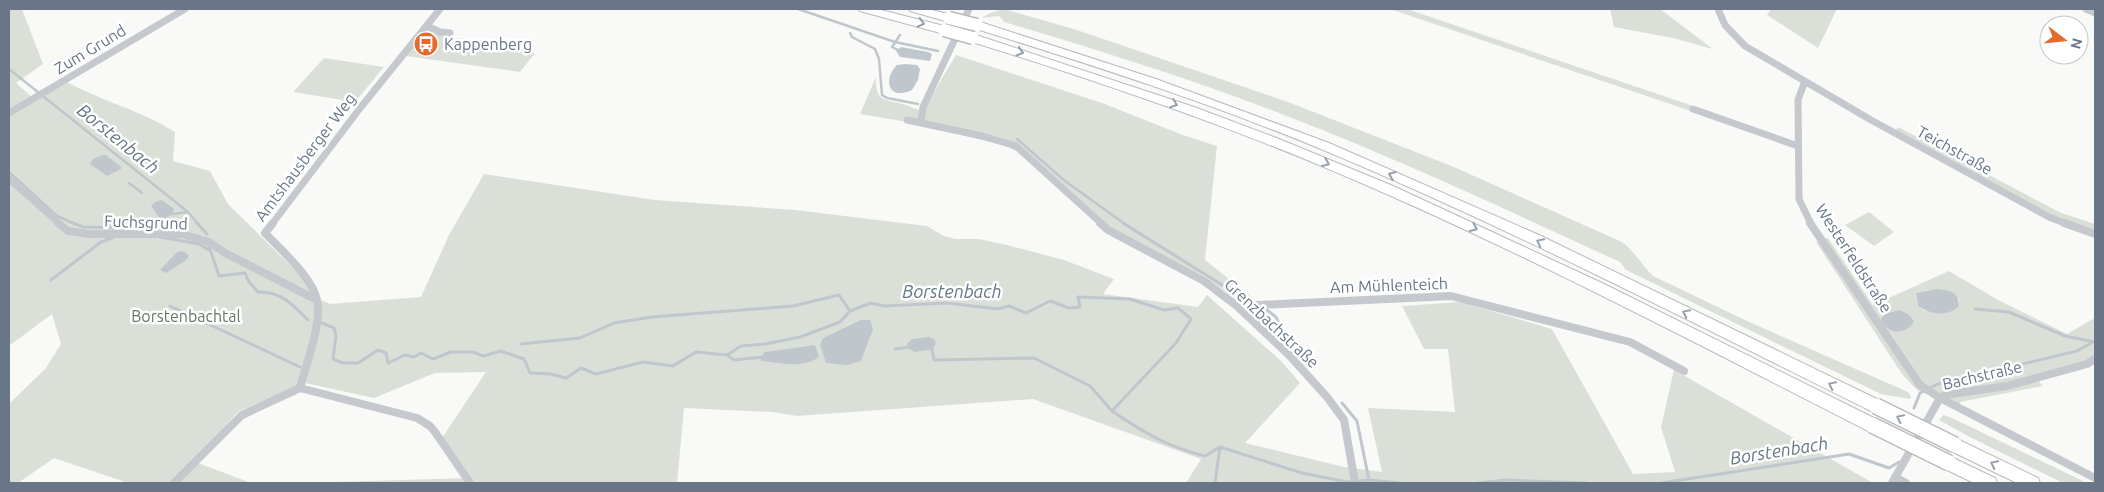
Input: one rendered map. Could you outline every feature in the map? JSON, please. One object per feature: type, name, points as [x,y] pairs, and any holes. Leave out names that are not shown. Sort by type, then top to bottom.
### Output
[{"type":"highway","points":[[864,9],[944,30],[975,32],[1118,69],[1324,145],[1502,224],[2032,483]]},
{"type":"highway","points":[[914,9],[949,18],[975,32],[1198,112],[1317,159],[1416,202],[1578,278],[1989,483]]},
{"type":"street","name":"Zum Grund","points":[[9,113],[185,9]]},
{"type":"street","name":"Amtshausberger Weg","points":[[317,300],[303,276],[265,233],[361,107],[440,9]]},
{"type":"street","points":[[921,122],[923,107],[969,9]]},
{"type":"street","points":[[1718,9],[1721,20],[1729,32],[1745,46],[1805,81]]},
{"type":"street","points":[[2086,9],[2095,13]]},
{"type":"street","points":[[427,26],[440,32],[450,33]]},
{"type":"street","name":"Westerfeldstraße","points":[[1805,81],[1798,100],[1799,199],[1806,217],[1920,384],[1938,397],[2095,478]]},
{"type":"street","name":"Teichstraße","points":[[1805,81],[1871,120],[2049,217],[2095,234]]},
{"type":"street","points":[[1694,109],[1798,146]]},
{"type":"street","name":"Grenzbachstraße","points":[[907,120],[1016,146],[1108,230],[1204,281],[1236,306],[1289,355],[1328,396],[1344,420],[1356,483]]},
{"type":"street","name":"Fuchsgrund","points":[[9,179],[68,231],[90,234],[182,234],[209,242],[225,253],[317,300]]},
{"type":"street","name":"Am Mühlenteich","points":[[1236,306],[1451,296],[1568,321],[1630,342],[1684,371]]},
{"type":"street","points":[[300,388],[317,314],[317,300]]},
{"type":"street","name":"Bachstraße","points":[[1893,480],[1938,397],[2006,386],[2086,364],[2095,359]]},
{"type":"street","points":[[174,483],[242,415],[300,388],[417,418],[436,432],[470,483]]},
{"type":"street","points":[[1893,480],[1906,483]]},
{"type":"green space","name":"Borstenbachtal","points":[[9,9],[22,9],[43,64],[16,83],[34,99],[65,81],[162,124],[175,132],[173,161],[210,171],[228,204],[300,275],[314,297],[330,304],[421,297],[449,235],[484,174],[655,200],[795,210],[927,226],[944,236],[956,239],[979,239],[1064,260],[1114,279],[1103,294],[1198,307],[1207,295],[1280,360],[1300,383],[1245,443],[1344,467],[1382,472],[1368,408],[1455,412],[1448,349],[1424,349],[1402,306],[1460,302],[1552,329],[1633,474],[1675,472],[1661,427],[1674,370],[1873,483],[1186,483],[1201,459],[1033,399],[797,416],[772,412],[684,408],[677,483],[300,483],[469,478],[442,438],[486,372],[435,373],[374,398],[305,383],[239,411],[193,461],[251,483],[128,483],[54,458],[18,483],[9,483],[9,404],[46,368],[61,344],[52,314],[9,346]]},
{"type":"green space","points":[[1004,9],[1077,30],[1288,102],[1454,167],[1622,242],[1653,276],[1747,321],[1908,392],[1911,396],[1910,399],[1881,394],[1626,270],[1620,262],[1342,138],[1191,81],[1004,22],[999,16],[981,18]]},
{"type":"green space","points":[[1390,9],[1407,9],[1693,106],[1691,111]]},
{"type":"green space","points":[[1610,9],[1660,9],[1713,49],[1673,38],[1614,27]]},
{"type":"green space","points":[[1771,9],[1837,9],[1818,48],[1767,15]]},
{"type":"green space","points":[[426,32],[535,53],[520,72],[406,56]]},
{"type":"green space","points":[[956,55],[1102,103],[1183,135],[1217,146],[1205,260],[1254,299],[1236,299],[1204,276],[1110,230],[1023,154],[1003,145],[914,123],[860,114],[876,77],[877,91],[882,98],[923,110]]},
{"type":"green space","points":[[324,58],[384,67],[355,102],[293,92]]},
{"type":"green space","points":[[1898,127],[2059,212],[2095,224],[2095,234],[2048,220],[1896,130]]},
{"type":"green space","points":[[1869,212],[1894,232],[1874,246],[1845,225]]},
{"type":"green space","points":[[1828,238],[1873,305],[1949,271],[1998,300],[2067,334],[2095,318],[2095,355],[2083,362],[2034,376],[2043,386],[1960,402],[1960,408],[1917,390],[1902,374],[1816,242]],"holes":[[[1936,289],[1959,299],[1959,305],[1925,311],[1918,306],[1916,293]]]},
{"type":"green space","points":[[1943,415],[2087,483],[2063,483],[1939,420]]},
{"type":"shaded area","points":[[901,47],[928,52],[932,54],[930,61],[900,57],[896,51]]},
{"type":"shaded area","points":[[897,65],[917,65],[920,69],[918,80],[912,90],[898,93],[890,87],[890,77]]},
{"type":"shaded area","points":[[106,155],[121,169],[107,176],[90,164],[93,159]]},
{"type":"shaded area","points":[[162,200],[174,209],[172,214],[163,220],[160,219],[151,206],[155,202]]},
{"type":"shaded area","points":[[180,251],[185,252],[189,256],[185,261],[166,273],[160,270],[176,253]]},
{"type":"shaded area","points":[[1936,289],[1955,294],[1959,301],[1959,306],[1950,312],[1939,314],[1918,306],[1916,293]]},
{"type":"shaded area","points":[[1899,310],[1908,314],[1914,321],[1911,326],[1902,331],[1892,331],[1881,319],[1885,314]]},
{"type":"shaded area","points":[[861,320],[870,320],[873,329],[861,361],[847,365],[826,363],[820,345],[823,338]]},
{"type":"shaded area","points":[[929,337],[934,339],[936,343],[933,349],[915,352],[909,349],[907,344],[912,339]]},
{"type":"shaded area","points":[[815,345],[819,357],[806,363],[784,364],[762,361],[760,358],[765,352]]},
{"type":"waterway","points":[[798,9],[895,42]]},
{"type":"waterway","points":[[850,33],[852,37],[875,49],[879,59],[882,95],[887,98],[918,104]]},
{"type":"waterway","points":[[895,42],[900,35]]},
{"type":"waterway","points":[[895,42],[938,51]]},
{"type":"waterway","points":[[895,42],[892,47],[898,50]]},
{"type":"waterway","name":"Borstenbach","points":[[9,69],[188,212],[198,224]]},
{"type":"waterway","points":[[1017,139],[1065,181],[1125,224]]},
{"type":"waterway","name":"Borstenbach","points":[[9,172],[57,216],[75,224]]},
{"type":"waterway","points":[[129,183],[142,193]]},
{"type":"waterway","points":[[169,212],[172,214],[187,212]]},
{"type":"waterway","name":"Borstenbach","points":[[73,223],[83,227],[128,228]]},
{"type":"waterway","name":"Borstenbach","points":[[197,223],[207,234]]},
{"type":"waterway","points":[[1123,223],[1222,285]]},
{"type":"waterway","points":[[51,280],[101,242],[114,237]]},
{"type":"waterway","name":"Borstenbach","points":[[160,237],[199,244],[209,250]]},
{"type":"waterway","name":"Borstenbach","points":[[209,246],[219,276],[245,273],[249,282],[258,292],[280,296],[292,304],[308,320]]},
{"type":"waterway","points":[[521,344],[580,338],[614,323],[652,317],[793,306],[839,295],[850,311]]},
{"type":"waterway","name":"Borstenbach","points":[[850,311],[871,303],[884,306],[947,303],[998,309],[1009,306],[1026,313],[1050,301],[1069,308],[1080,307],[1078,297],[1130,299],[1164,310],[1178,308],[1191,319],[1176,343],[1112,411]]},
{"type":"waterway","points":[[170,306],[300,367]]},
{"type":"waterway","points":[[1975,309],[2009,312],[2065,336],[2094,342]]},
{"type":"waterway","points":[[1267,310],[1276,317],[1285,337]]},
{"type":"waterway","name":"Borstenbach","points":[[727,355],[741,346],[765,344],[800,337],[840,322],[850,311]]},
{"type":"waterway","name":"Borstenbach","points":[[322,323],[334,328],[336,336],[333,359],[343,363],[358,363],[378,350],[386,353],[388,363],[405,355],[414,357],[421,353],[433,359],[451,352],[473,352],[483,356],[501,351],[524,359],[530,373],[551,374],[566,378],[581,368],[596,374],[643,362],[673,366],[696,352],[727,355]]},
{"type":"waterway","name":"Borstenbach","points":[[1914,408],[1920,393],[1938,384],[2077,351],[2094,342]]},
{"type":"waterway","points":[[895,349],[911,347]]},
{"type":"waterway","points":[[930,349],[932,349],[934,360],[1034,358],[1090,386],[1112,411]]},
{"type":"waterway","points":[[727,355],[734,360],[764,357]]},
{"type":"waterway","points":[[1342,403],[1357,421],[1369,480]]},
{"type":"waterway","name":"Borstenbach","points":[[1112,411],[1156,438],[1192,453],[1205,456],[1220,447]]},
{"type":"waterway","points":[[1215,483],[1220,447]]},
{"type":"waterway","name":"Borstenbach","points":[[1220,447],[1302,473],[1347,482],[1369,480]]},
{"type":"waterway","name":"Borstenbach","points":[[1661,483],[1849,454],[1889,468],[1899,462]]},
{"type":"waterway","name":"Borstenbach","points":[[1369,480],[1400,483]]},
{"type":"waterway","name":"Borstenbach","points":[[1478,483],[1506,480],[1587,483]]},
{"type":"place","name":"Kappenberg","points":[[426,44]]}]
